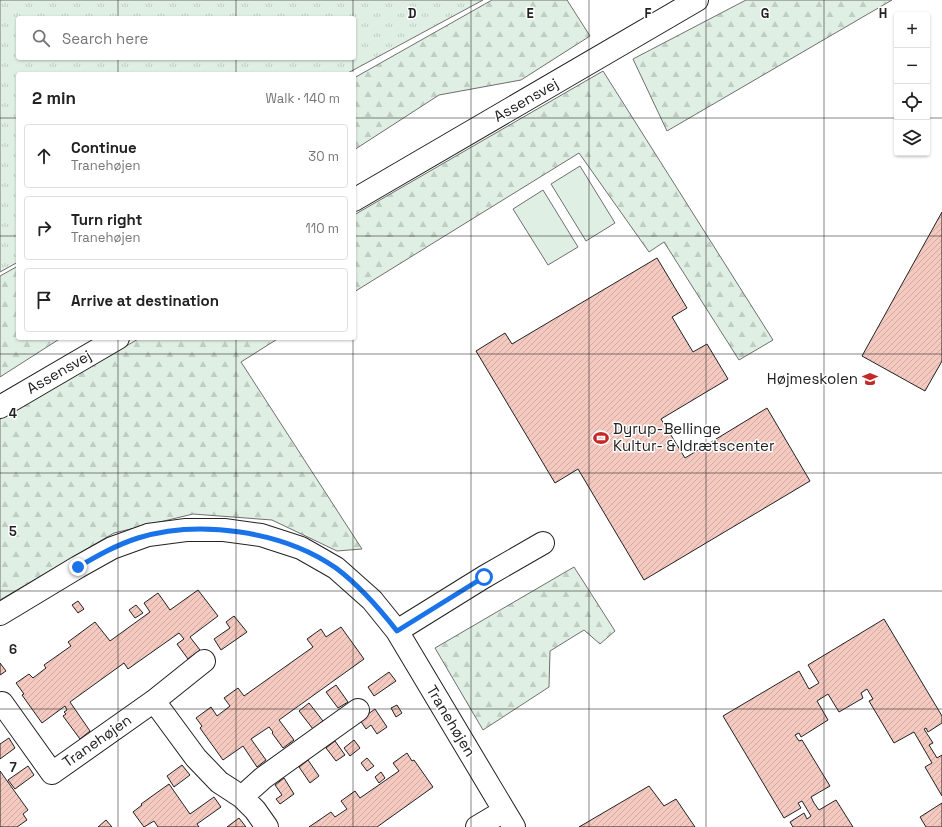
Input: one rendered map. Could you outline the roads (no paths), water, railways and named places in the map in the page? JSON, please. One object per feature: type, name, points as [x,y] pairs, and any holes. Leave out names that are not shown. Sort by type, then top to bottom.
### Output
[{"type":"street","name":"Assensvej","points":[[356,199],[698,0]]},
{"type":"street","name":"Assensvej","points":[[0,406],[115,340]]},
{"type":"street","name":"Tranehøjen","points":[[0,614],[112,548],[130,540],[148,535],[186,530],[224,530],[261,535],[301,548],[336,568],[372,600],[397,631],[509,819],[477,827]]},
{"type":"street","points":[[397,631],[484,577],[543,543]]},
{"type":"street","name":"Tranehøjen","points":[[2,703],[52,773],[154,700],[204,661]]},
{"type":"street","points":[[154,700],[196,758],[219,782],[242,798],[255,810],[267,827]]},
{"type":"street","points":[[242,798],[263,778],[358,710]]},
{"type":"place","name":"Højmeskolen","points":[[870,379]]},
{"type":"place","name":"Dyrup-Bellinge Kultur- & Idrætscenter","points":[[601,438]]}]
